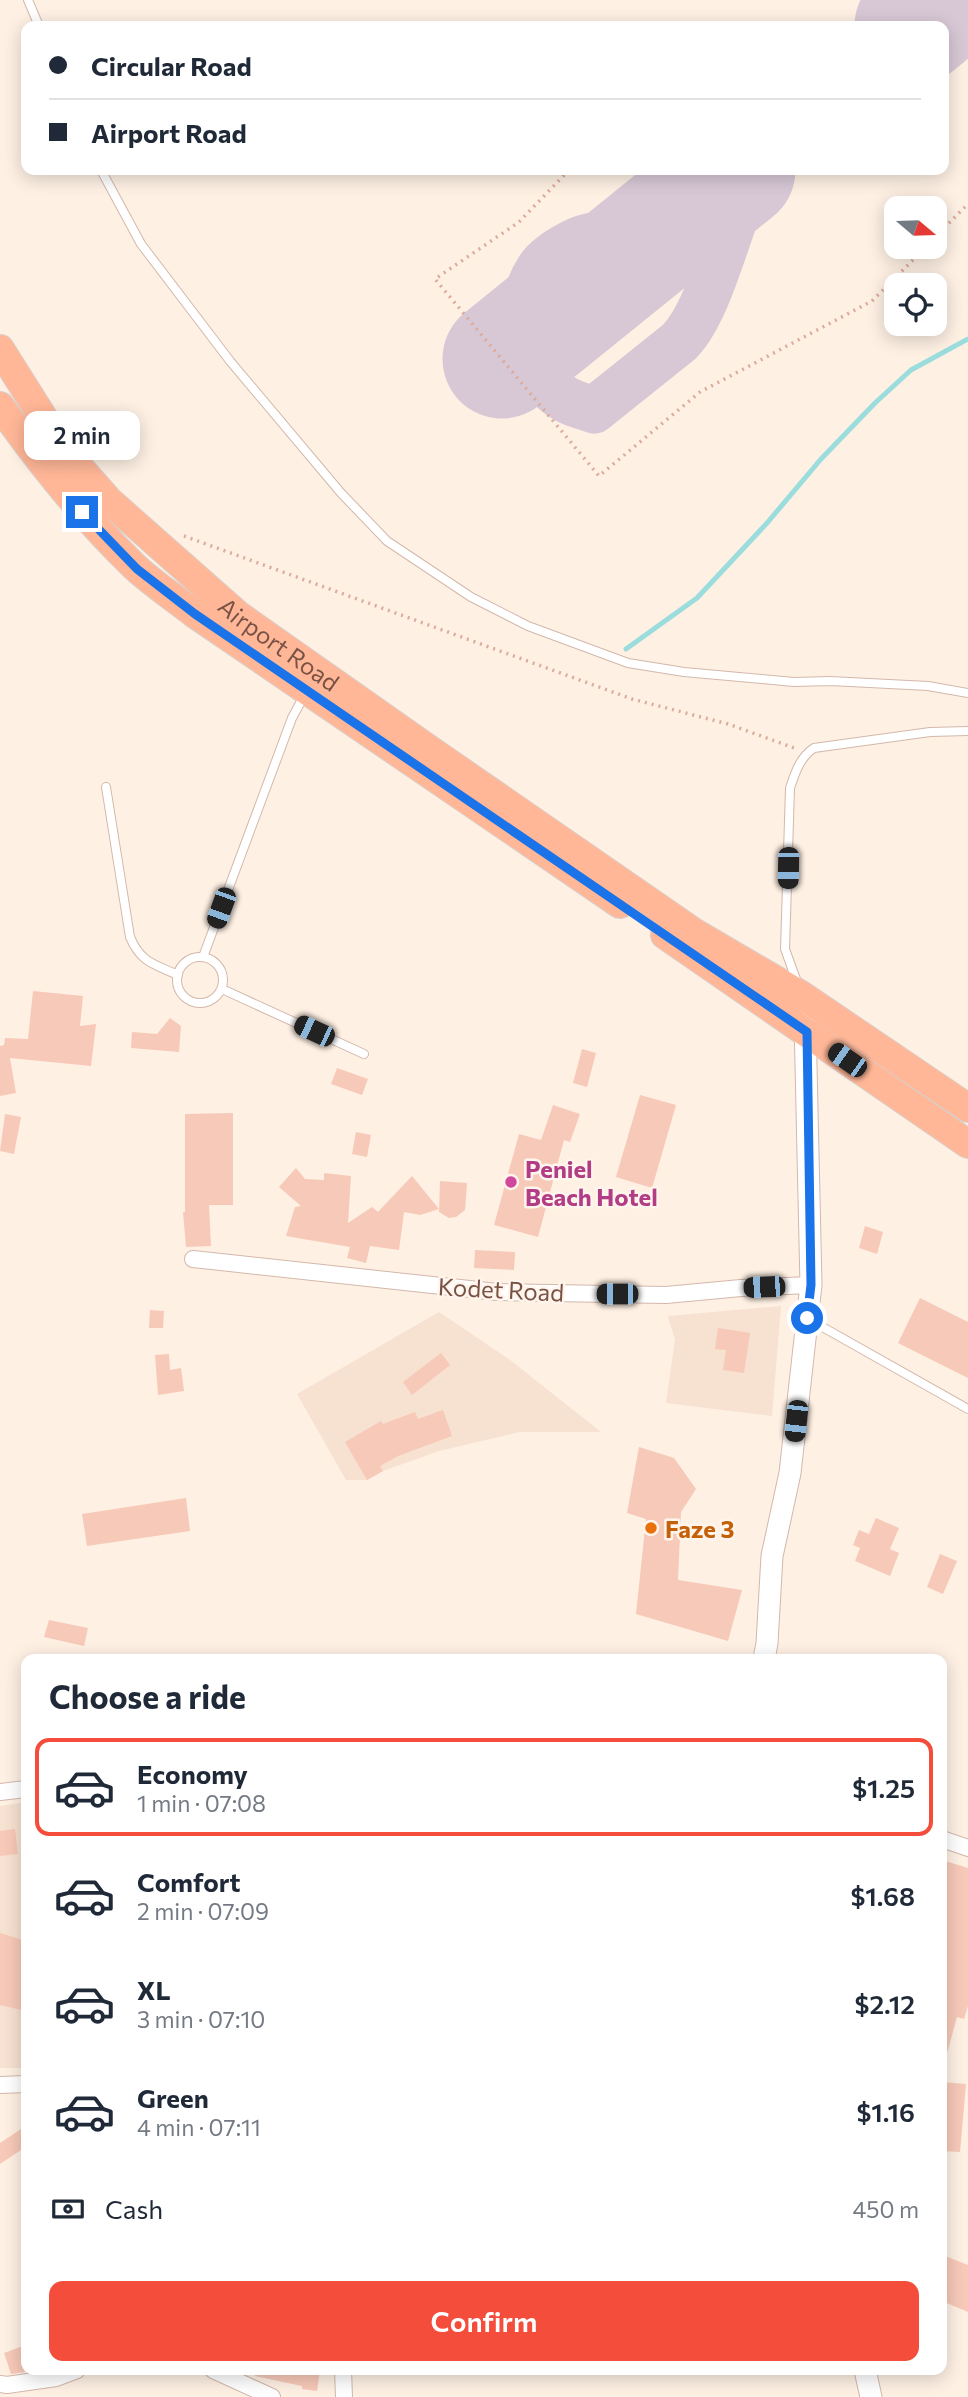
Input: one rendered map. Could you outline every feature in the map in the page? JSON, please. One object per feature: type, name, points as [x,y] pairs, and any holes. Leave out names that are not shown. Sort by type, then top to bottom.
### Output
[{"type":"highway","name":"Airport Road","points":[[0,349],[64,449],[109,501],[238,615],[695,933],[802,995],[968,1108]]},
{"type":"highway","name":"Airport Road","points":[[0,406],[40,463],[82,512],[137,569],[195,614],[968,1144]]},
{"type":"street","points":[[765,1654],[772,1556],[790,1473],[811,1285],[807,1032],[802,995]]},
{"type":"street","name":"Kodet Road","points":[[193,1259],[497,1292],[666,1295],[811,1285]]},
{"type":"street","points":[[0,1792],[21,1790]]},
{"type":"street","points":[[947,1841],[968,1848]]},
{"type":"street","points":[[0,2085],[21,2084]]},
{"type":"street","points":[[0,2384],[64,2375]]},
{"type":"street","points":[[224,2375],[272,2397]]},
{"type":"street","points":[[343,2375],[344,2397]]},
{"type":"street","points":[[866,2375],[872,2397]]},
{"type":"lane","points":[[28,0],[37,21]]},
{"type":"lane","points":[[104,175],[141,244],[230,361],[341,493],[387,541],[471,597],[527,626],[628,663],[684,672],[794,681],[928,685],[968,693]]},
{"type":"lane","points":[[203,957],[292,718],[307,692]]},
{"type":"lane","points":[[802,995],[785,949],[790,788],[795,771],[807,753],[814,748],[918,733],[968,731]]},
{"type":"lane","points":[[106,787],[130,937],[136,953],[148,962],[178,975]]},
{"type":"lane","points":[[203,957],[218,964],[224,980],[219,995],[207,1003],[192,1002],[180,991],[178,975],[180,969],[190,960],[203,957]]},
{"type":"lane","points":[[222,989],[364,1054]]},
{"type":"lane","points":[[807,1318],[968,1409]]},
{"type":"path","points":[[564,175],[519,222],[435,279],[599,476],[700,393],[872,301],[914,259]]},
{"type":"path","points":[[947,225],[968,204]]},
{"type":"path","points":[[173,532],[632,699],[728,724],[807,753]]},
{"type":"shaded area","points":[[781,1306],[772,1416],[666,1403],[675,1340],[668,1316]]},
{"type":"shaded area","points":[[439,1312],[510,1360],[601,1432],[520,1432],[439,1451],[383,1471],[367,1480],[346,1480],[297,1394]]},
{"type":"shaded area","points":[[21,1803],[21,2068],[0,2068],[0,1806]]},
{"type":"building","points":[[33,991],[83,996],[80,1026],[96,1024],[91,1066],[10,1058],[16,1093],[0,1096],[0,1046],[4,1045],[5,1038],[28,1039]]},
{"type":"building","points":[[170,1018],[181,1026],[179,1052],[131,1048],[132,1032],[157,1034]]},
{"type":"building","points":[[582,1049],[596,1053],[587,1087],[573,1083]]},
{"type":"building","points":[[337,1068],[368,1079],[362,1095],[331,1084]]},
{"type":"building","points":[[640,1095],[676,1105],[652,1188],[616,1177]]},
{"type":"building","points":[[553,1105],[580,1114],[570,1142],[564,1140],[538,1237],[494,1225],[519,1134],[541,1140]]},
{"type":"building","points":[[233,1113],[233,1205],[209,1205],[211,1246],[186,1247],[183,1212],[185,1114]]},
{"type":"building","points":[[5,1114],[21,1117],[14,1154],[0,1151]]},
{"type":"building","points":[[356,1132],[371,1135],[367,1157],[352,1154]]},
{"type":"building","points":[[296,1168],[305,1179],[324,1180],[324,1173],[351,1176],[348,1223],[372,1207],[378,1212],[412,1176],[439,1209],[420,1215],[404,1212],[399,1250],[370,1246],[366,1263],[347,1258],[350,1247],[286,1236],[295,1207],[301,1206],[279,1187]]},
{"type":"building","points":[[440,1181],[467,1183],[465,1210],[456,1217],[449,1218],[439,1212]]},
{"type":"building","points":[[865,1226],[883,1232],[877,1254],[859,1248]]},
{"type":"building","points":[[475,1250],[515,1252],[514,1270],[474,1268]]},
{"type":"building","points":[[920,1298],[968,1322],[968,1378],[898,1343]]},
{"type":"building","points":[[150,1310],[164,1311],[163,1328],[149,1328]]},
{"type":"building","points":[[718,1328],[750,1333],[744,1373],[723,1370],[726,1350],[715,1349]]},
{"type":"building","points":[[441,1353],[450,1365],[412,1395],[403,1382]]},
{"type":"building","points":[[169,1354],[170,1370],[181,1368],[184,1391],[158,1395],[155,1355]]},
{"type":"building","points":[[443,1410],[452,1436],[398,1456],[380,1466],[383,1471],[367,1480],[345,1442],[381,1421],[383,1424],[415,1412],[418,1419]]},
{"type":"building","points":[[639,1447],[674,1458],[696,1489],[681,1512],[678,1580],[742,1590],[728,1641],[636,1614],[646,1519],[627,1513]]},
{"type":"building","points":[[186,1498],[190,1531],[87,1546],[82,1514]]},
{"type":"building","points":[[876,1518],[899,1528],[890,1549],[899,1553],[890,1576],[855,1561],[860,1548],[853,1545],[859,1530],[869,1534]]},
{"type":"building","points":[[940,1554],[957,1561],[943,1594],[927,1587]]},
{"type":"building","points":[[49,1620],[88,1628],[84,1646],[44,1637]]},
{"type":"building","points":[[15,1829],[18,1854],[0,1856],[0,1831]]},
{"type":"building","points":[[947,1862],[968,1868],[968,2006],[964,2019],[957,2017],[947,2053]]},
{"type":"building","points":[[0,1933],[21,1939],[21,2010],[0,2005]]},
{"type":"building","points":[[947,2082],[966,2084],[960,2152],[947,2151]]},
{"type":"building","points":[[21,2129],[21,2150],[0,2164],[0,2143]]},
{"type":"building","points":[[947,2257],[968,2265],[968,2312],[947,2303]]},
{"type":"building","points":[[21,2347],[21,2373],[11,2374],[4,2353]]},
{"type":"building","points":[[255,2375],[319,2375],[317,2391]]},
{"type":"waterway","points":[[626,649],[697,598],[767,523],[821,459],[911,370],[968,339]]},
{"type":"taxiway","points":[[922,19],[953,0]]},
{"type":"taxiway","points":[[654,236],[606,234],[579,240],[547,260],[531,284],[524,319],[529,353],[546,383],[567,400],[594,410],[679,342],[689,330],[706,296],[742,200],[754,175]]},
{"type":"runway","points":[[920,21],[946,0]]},
{"type":"runway","points":[[502,359],[730,175]]},
{"type":"place","name":"Peniel Beach Hotel","points":[[511,1182]]},
{"type":"place","name":"Faze 3","points":[[651,1528]]},
{"type":"route","points":[[82,512],[137,569],[195,614],[807,1032],[811,1285],[807,1318]]}]
